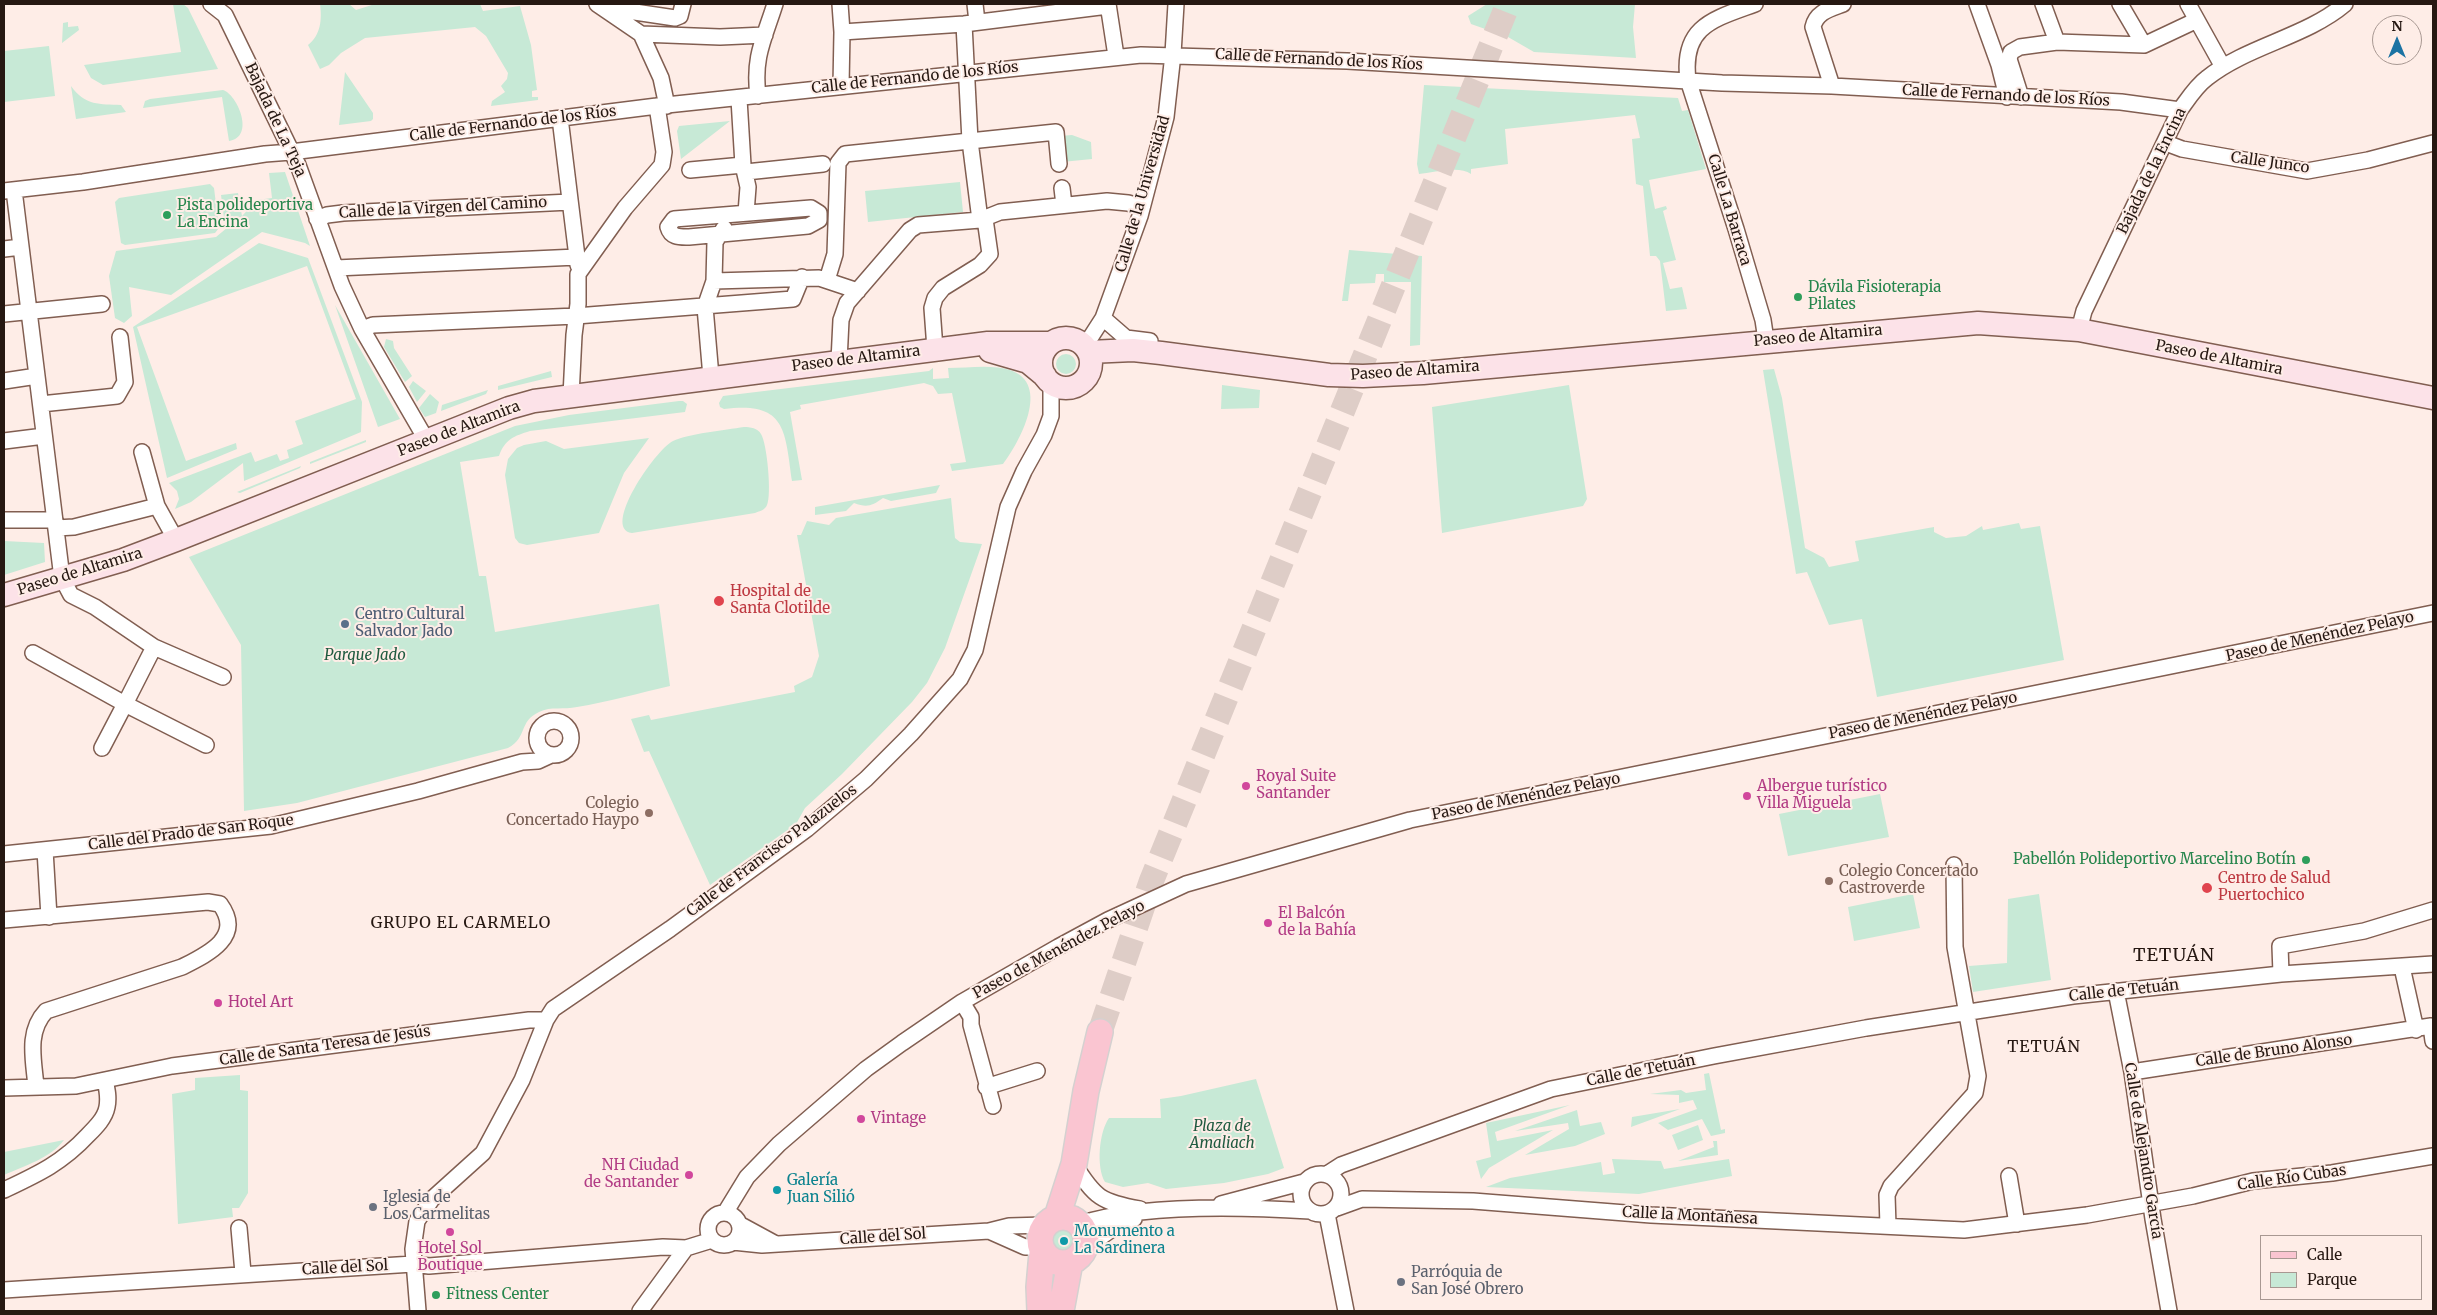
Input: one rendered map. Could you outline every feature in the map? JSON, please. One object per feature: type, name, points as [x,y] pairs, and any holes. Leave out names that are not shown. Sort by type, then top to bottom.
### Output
[{"type":"main road","name":"Paseo de Altamira","points":[[1087,349],[1133,350],[1286,371],[1363,376],[1978,323],[2079,330],[2433,398]]},
{"type":"main road","points":[[1067,337],[1077,340],[1087,349],[1092,362],[1090,373],[1083,382],[1073,387],[1062,388],[1048,380],[1041,359],[1050,343],[1067,337]]},
{"type":"main road","name":"Paseo de Altamira","points":[[4,595],[176,540],[509,408],[534,401],[988,343],[1050,343]]},
{"type":"main road","name":"Paseo de Altamira","points":[[967,347],[1006,354],[1028,362],[1048,380]]},
{"type":"main road","name":"Paseo de Altamira","points":[[1083,382],[1118,362],[1161,353]]},
{"type":"main road","points":[[1040,1311],[1038,1287],[1062,1237],[1079,1195],[1074,1164],[1086,1091],[1100,1032]]},
{"type":"main road","points":[[1060,1311],[1062,1237]]},
{"type":"street","name":"Bajada de La Teja","points":[[211,4],[226,10],[291,152],[362,329],[427,441]]},
{"type":"street","points":[[599,5],[675,18],[680,16],[683,4]]},
{"type":"street","points":[[758,96],[756,80],[758,51],[776,4]]},
{"type":"street","points":[[840,4],[842,32],[841,86]]},
{"type":"street","points":[[975,4],[965,74],[970,140],[983,219]]},
{"type":"street","name":"Calle de la Universidad","points":[[1087,349],[1104,318],[1133,239],[1166,117],[1176,4]]},
{"type":"street","points":[[1688,80],[1686,64],[1700,28],[1709,22],[1755,4]]},
{"type":"street","points":[[1832,86],[1813,28],[1815,20],[1820,13],[1843,4]]},
{"type":"street","points":[[1977,4],[1999,65],[2014,97]]},
{"type":"street","points":[[2043,4],[2056,42]]},
{"type":"street","points":[[2120,4],[2144,45]]},
{"type":"street","points":[[2188,4],[2223,67]]},
{"type":"street","name":"Bajada de la Encina","points":[[2079,330],[2084,311],[2166,143],[2180,110],[2205,79],[2223,67],[2327,16],[2345,4]]},
{"type":"street","points":[[578,274],[625,208],[662,165],[664,152],[661,78],[640,34],[599,5]]},
{"type":"street","points":[[842,32],[971,23],[1108,5],[1116,56]]},
{"type":"street","points":[[2014,97],[2009,59],[2012,52],[2020,47],[2056,42],[2144,45],[2197,20]]},
{"type":"street","points":[[640,34],[720,37],[765,35]]},
{"type":"street","name":"Calle de Fernando de los Ríos","points":[[9,191],[265,154],[560,118],[1116,56],[1173,54],[1347,61],[2121,102],[2180,110]]},
{"type":"street","name":"Calle La Barraca","points":[[1688,80],[1739,238],[1763,320],[1766,340]]},
{"type":"street","points":[[711,377],[705,307],[714,281],[715,242],[739,213],[749,195],[739,99]]},
{"type":"street","name":"Calle de la Virgen del Camino","points":[[560,118],[578,274],[571,396]]},
{"type":"street","points":[[826,280],[834,254],[838,163],[844,154],[1056,132],[1059,164]]},
{"type":"street","name":"Calle Junco","points":[[2166,143],[2182,149],[2307,171],[2368,160],[2433,143]]},
{"type":"street","points":[[690,170],[823,164]]},
{"type":"street","points":[[1062,188],[1064,205]]},
{"type":"street","points":[[9,191],[21,247],[62,578],[71,595],[95,606],[154,647],[224,677]]},
{"type":"street","points":[[839,361],[841,320],[847,302],[910,230],[918,226],[983,219],[991,213],[1064,205],[1118,201],[1142,207]]},
{"type":"street","name":"Calle de la Virgen del Camino","points":[[317,219],[343,212],[570,202]]},
{"type":"street","points":[[811,208],[819,213],[816,223],[808,226],[721,234],[675,236],[669,232],[668,227],[674,219],[811,208]]},
{"type":"street","name":"Paseo de Altamira","points":[[935,349],[932,308],[935,298],[943,288],[980,265],[990,254],[983,219]]},
{"type":"street","points":[[4,249],[21,247]]},
{"type":"street","points":[[336,268],[577,257]]},
{"type":"street","points":[[714,281],[802,277],[826,280],[858,291]]},
{"type":"street","points":[[362,329],[373,325],[576,316],[792,299],[802,277]]},
{"type":"street","points":[[4,314],[102,304]]},
{"type":"street","name":"Paseo de Altamira","points":[[1104,318],[1126,338],[1158,342],[1198,358]]},
{"type":"street","points":[[41,404],[117,396],[125,382],[120,336]]},
{"type":"street","points":[[4,381],[37,376]]},
{"type":"street","name":"Calle de Francisco Palazuelos","points":[[418,1311],[412,1249],[417,1221],[432,1199],[483,1153],[522,1080],[546,1020],[553,1009],[670,928],[807,829],[866,779],[911,734],[960,679],[975,650],[1008,507],[1024,471],[1044,435],[1051,416],[1048,380]]},
{"type":"street","points":[[4,441],[44,436]]},
{"type":"street","points":[[142,452],[156,506],[176,540]]},
{"type":"street","points":[[4,520],[74,527],[156,506]]},
{"type":"street","name":"Paseo de Menéndez Pelayo","points":[[725,1213],[747,1177],[799,1126],[866,1069],[962,1002],[1108,920],[1186,884],[1410,820],[2433,613]]},
{"type":"street","points":[[102,748],[154,647]]},
{"type":"street","points":[[33,654],[124,704],[206,745]]},
{"type":"street","points":[[522,762],[537,742],[538,731],[546,723],[556,721],[566,726],[570,731],[570,743],[563,752],[551,755],[542,750],[537,742]]},
{"type":"street","name":"Calle del Prado de San Roque","points":[[4,854],[271,826],[418,791],[522,762],[538,762],[551,755]]},
{"type":"street","points":[[45,850],[49,917]]},
{"type":"street","points":[[1888,1226],[1887,1195],[1891,1186],[1975,1093],[1978,1076],[1955,946],[1954,865]]},
{"type":"street","points":[[4,920],[215,902],[225,910],[229,924],[224,939],[202,957],[182,967],[46,1012],[37,1020],[33,1041],[36,1087]]},
{"type":"street","points":[[2281,974],[2280,946],[2364,931],[2433,910]]},
{"type":"street","name":"Calle de Tetuán","points":[[1327,1174],[1341,1165],[1551,1088],[1857,1030],[2116,991],[2281,974],[2433,964]]},
{"type":"street","points":[[2402,967],[2416,1030]]},
{"type":"street","name":"Calle de Alejandro García","points":[[2116,991],[2132,1072],[2151,1203],[2170,1311]]},
{"type":"street","points":[[962,1002],[971,1017],[970,1025],[986,1087],[993,1106]]},
{"type":"street","name":"Calle de Santa Teresa de Jesús","points":[[4,1088],[76,1086],[172,1066],[529,1020],[546,1020]]},
{"type":"street","name":"Calle de Bruno Alonso","points":[[2132,1072],[2416,1030],[2431,1026],[2433,1041]]},
{"type":"street","points":[[986,1087],[1038,1071]]},
{"type":"street","points":[[4,1190],[46,1170],[62,1160],[96,1127],[107,1107],[108,1096],[105,1080]]},
{"type":"street","name":"Calle Río Cubas","points":[[2151,1203],[2193,1196],[2252,1181],[2332,1174],[2433,1156]]},
{"type":"street","points":[[1074,1164],[1084,1181],[1108,1202],[1157,1212]]},
{"type":"street","points":[[1310,1212],[1302,1203],[1300,1193],[1304,1182],[1310,1176],[1318,1173],[1327,1174],[1335,1178],[1340,1186],[1342,1197],[1332,1211],[1346,1311]]},
{"type":"street","points":[[2009,1176],[2017,1224]]},
{"type":"street","points":[[1198,1210],[1304,1182]]},
{"type":"street","name":"Calle la Montañesa","points":[[1340,1186],[1362,1199]]},
{"type":"street","name":"Calle la Montañesa","points":[[1332,1211],[1362,1199],[1473,1201],[1651,1215],[1964,1230],[2087,1215],[2151,1203]]},
{"type":"street","points":[[1062,1237],[1099,1218],[1157,1212],[1198,1210],[1332,1211]]},
{"type":"street","points":[[1062,1237],[1114,1228],[1157,1212]]},
{"type":"street","points":[[739,1224],[739,1231],[732,1242],[722,1245],[712,1240],[708,1233],[708,1225],[711,1218],[725,1213],[736,1219],[739,1224],[776,1244]]},
{"type":"street","name":"Calle del Sol","points":[[732,1242],[776,1244],[989,1231],[1009,1226],[1062,1237]]},
{"type":"street","points":[[239,1228],[243,1273]]},
{"type":"street","name":"Calle del Sol","points":[[989,1231],[1025,1247],[1062,1237]]},
{"type":"street","points":[[640,1311],[686,1248],[712,1240]]},
{"type":"street","name":"Calle del Sol","points":[[4,1290],[243,1273],[413,1264],[429,1266],[663,1248],[686,1248]]},
{"type":"green space","points":[[173,4],[183,4],[188,8],[218,69],[103,85],[91,78],[84,65],[181,52]]},
{"type":"green space","points":[[320,4],[349,4],[356,10],[375,4],[480,4],[483,11],[520,6],[531,45],[537,90],[532,91],[532,97],[538,97],[538,100],[491,106],[492,101],[505,92],[501,86],[507,79],[508,73],[486,36],[475,27],[365,38],[341,53],[329,65],[320,69],[308,45],[316,36],[320,26]]},
{"type":"green space","points":[[1487,4],[1635,4],[1633,27],[1636,58],[1534,52],[1508,37],[1471,24],[1468,16]]},
{"type":"green space","points":[[68,22],[68,27],[78,26],[79,30],[62,43],[63,23]]},
{"type":"green space","points":[[49,46],[55,96],[4,102],[4,51]]},
{"type":"green space","points":[[345,72],[373,113],[371,121],[339,125]]},
{"type":"green space","points":[[1424,85],[1678,98],[1682,111],[1688,110],[1706,169],[1649,180],[1655,209],[1666,206],[1667,209],[1663,211],[1676,260],[1663,263],[1670,289],[1682,287],[1687,309],[1666,311],[1660,261],[1656,256],[1650,256],[1643,186],[1636,184],[1632,139],[1640,138],[1635,115],[1505,129],[1508,164],[1471,169],[1471,174],[1460,170],[1446,170],[1419,174],[1417,164]]},
{"type":"green space","points":[[71,86],[76,93],[87,101],[121,105],[126,112],[76,119]]},
{"type":"green space","points":[[223,90],[234,99],[243,124],[237,138],[229,141],[222,97],[143,108],[145,101],[150,99]]},
{"type":"green space","points":[[730,121],[681,159],[677,131],[679,126]]},
{"type":"green space","points":[[1072,135],[1091,142],[1092,159],[1062,162],[1060,136]]},
{"type":"green space","points":[[285,172],[310,246],[262,232],[171,295],[129,287],[132,316],[124,323],[115,318],[109,276],[116,251],[216,237],[240,217],[224,218],[221,195],[238,193],[242,216],[257,200],[272,198],[269,173]]},
{"type":"green space","points":[[960,182],[963,212],[868,222],[865,191]]},
{"type":"green space","name":"Pista polideportiva La Encina","points":[[210,184],[214,188],[219,228],[215,233],[125,245],[121,243],[115,202],[119,198]]},
{"type":"green space","points":[[259,243],[308,258],[362,402],[361,432],[244,481],[243,463],[191,502],[175,509],[179,499],[177,491],[169,483],[251,452],[255,462],[277,454],[280,461],[289,458],[287,450],[303,444],[295,421],[356,399],[307,266],[137,327],[186,461],[236,443],[237,449],[167,478],[133,327]]},
{"type":"green space","points":[[1349,250],[1422,256],[1420,345],[1410,346],[1411,282],[1384,282],[1384,274],[1376,274],[1375,283],[1350,284],[1348,301],[1342,301]]},
{"type":"green space","points":[[335,305],[400,419],[378,427]]},
{"type":"green space","points":[[386,339],[393,341],[394,348],[412,376],[405,382],[384,347]]},
{"type":"green space","points":[[1066,354],[1073,357],[1076,364],[1073,371],[1066,374],[1059,371],[1056,364],[1059,357]]},
{"type":"green space","points":[[979,367],[1003,368],[1022,377],[1029,388],[1028,414],[1017,442],[1003,464],[952,471],[950,464],[966,462],[952,393],[938,394],[933,386],[924,383],[800,405],[801,409],[790,412],[802,480],[792,481],[787,447],[779,423],[771,415],[760,410],[744,408],[724,409],[720,407],[719,403],[723,396],[929,371],[933,368],[933,379],[949,378],[948,368]]},
{"type":"green space","points":[[1774,369],[1782,398],[1805,548],[1824,558],[1829,567],[1859,561],[1855,541],[1934,527],[1934,532],[1946,538],[1966,536],[1982,526],[1983,530],[2019,523],[2021,529],[2040,526],[2064,660],[1877,697],[1862,619],[1829,625],[1807,572],[1796,574],[1763,370]]},
{"type":"green space","points":[[551,371],[552,377],[498,390],[498,386]]},
{"type":"green space","points":[[413,381],[426,391],[417,402],[409,387]]},
{"type":"green space","points":[[1222,385],[1260,390],[1259,408],[1221,409]]},
{"type":"green space","points":[[1569,385],[1587,499],[1583,506],[1442,533],[1432,407]]},
{"type":"green space","points":[[488,390],[486,394],[441,411],[442,405]]},
{"type":"green space","points":[[430,394],[439,402],[436,413],[425,417],[419,408]]},
{"type":"green space","name":"Parque Jado","points":[[679,401],[687,404],[685,412],[530,431],[507,442],[499,456],[460,462],[479,576],[486,576],[495,632],[659,604],[670,686],[589,705],[544,710],[528,720],[518,739],[508,748],[297,803],[244,811],[241,645],[189,557],[515,426],[569,415]]},
{"type":"green space","points":[[744,427],[758,430],[763,439],[769,481],[768,499],[765,508],[755,513],[632,533],[624,528],[623,518],[634,489],[665,447],[673,441],[688,436]]},
{"type":"green space","points":[[649,438],[624,473],[599,533],[527,545],[519,543],[515,538],[505,475],[508,459],[517,448],[546,441],[564,449]]},
{"type":"green space","points":[[366,440],[366,442],[310,464],[310,462]]},
{"type":"green space","points":[[301,466],[240,493],[237,492]]},
{"type":"green space","points":[[940,485],[936,493],[891,501],[883,498],[869,505],[854,503],[846,511],[815,515],[815,507]]},
{"type":"green space","points":[[951,498],[955,538],[960,542],[982,544],[945,648],[927,683],[912,702],[842,774],[805,808],[796,824],[710,885],[649,751],[644,752],[631,719],[649,715],[651,720],[795,692],[794,686],[812,677],[819,656],[797,535],[801,535],[807,521],[829,525],[836,518]]},
{"type":"green space","points":[[4,541],[44,543],[45,562],[4,575]]},
{"type":"green space","points":[[1880,794],[1889,837],[1788,856],[1779,814]]},
{"type":"green space","points":[[1913,894],[1920,928],[1854,941],[1848,907]]},
{"type":"green space","points":[[2039,894],[2051,980],[1973,992],[1969,966],[2007,963],[2008,899]]},
{"type":"green space","points":[[1709,1073],[1721,1130],[1725,1129],[1725,1133],[1711,1136],[1702,1119],[1668,1130],[1658,1123],[1697,1109],[1693,1100],[1679,1103],[1679,1095],[1650,1094],[1681,1090],[1686,1093],[1706,1090],[1704,1074]]},
{"type":"green space","points":[[240,1075],[240,1090],[248,1091],[248,1193],[239,1208],[232,1208],[233,1217],[178,1224],[172,1094],[195,1090],[195,1078]]},
{"type":"green space","name":"Plaza de Amaliach","points":[[1256,1079],[1284,1168],[1268,1174],[1224,1183],[1166,1189],[1148,1183],[1123,1187],[1105,1182],[1100,1168],[1100,1150],[1103,1132],[1109,1118],[1161,1118],[1160,1099]]},
{"type":"green space","points":[[1570,1105],[1495,1132],[1497,1141],[1553,1130],[1489,1168],[1481,1179],[1476,1161],[1491,1157],[1486,1123]]},
{"type":"green space","points":[[1680,1109],[1631,1127],[1632,1117]]},
{"type":"green space","points":[[1577,1110],[1580,1126],[1601,1122],[1605,1134],[1575,1146],[1525,1155],[1569,1129],[1568,1123],[1515,1131]]},
{"type":"green space","points":[[1698,1125],[1703,1140],[1678,1150],[1672,1135]]},
{"type":"green space","points":[[64,1140],[45,1157],[4,1175],[4,1152]]},
{"type":"green space","points":[[1713,1141],[1717,1141],[1718,1155],[1678,1161],[1714,1147]]},
{"type":"green space","points":[[1612,1159],[1661,1161],[1664,1169],[1729,1159],[1732,1176],[1639,1194],[1486,1187],[1510,1178],[1601,1162],[1603,1175],[1615,1173]]},
{"type":"green space","points":[[1064,1230],[1072,1233],[1075,1241],[1072,1249],[1064,1252],[1056,1249],[1053,1241],[1056,1233]]},
{"type":"tunnel","points":[[1100,1032],[1151,882],[1508,4]]},
{"type":"place","name":"Pista polideportiva La Encina","points":[[167,215]]},
{"type":"place","name":"Dávila Fisioterapia Pilates","points":[[1798,297]]},
{"type":"place","name":"Hospital de Santa Clotilde","points":[[719,601]]},
{"type":"place","name":"Centro Cultural Salvador Jado","points":[[345,624]]},
{"type":"place","name":"Royal Suite Santander","points":[[1246,786]]},
{"type":"place","name":"Albergue turístico Villa Miguela","points":[[1747,796]]},
{"type":"place","name":"Colegio Concertado Haypo","points":[[649,813]]},
{"type":"place","name":"Pabellón Polideportivo Marcelino Botín","points":[[2306,860]]},
{"type":"place","name":"Colegio Concertado Castroverde","points":[[1829,881]]},
{"type":"place","name":"Centro de Salud Puertochico","points":[[2207,888]]},
{"type":"place","name":"El Balcón de la Bahía","points":[[1268,923]]},
{"type":"place","name":"Hotel Art","points":[[218,1003]]},
{"type":"place","name":"Vintage","points":[[861,1119]]},
{"type":"place","name":"NH Ciudad de Santander","points":[[689,1175]]},
{"type":"place","name":"Galería Juan Silió","points":[[777,1190]]},
{"type":"place","name":"Iglesia de Los Carmelitas","points":[[373,1207]]},
{"type":"place","name":"Hotel Sol Boutique","points":[[450,1232]]},
{"type":"place","name":"Monumento a La Sardinera","points":[[1064,1241]]},
{"type":"place","name":"Parróquia de San José Obrero","points":[[1401,1282]]},
{"type":"place","name":"Fitness Center","points":[[436,1295]]},
{"type":"district","name":"GRUPO EL CARMELO","points":[[461,923]]},
{"type":"district","name":"TETUÁN","points":[[2174,956]]},
{"type":"district","name":"TETUÁN","points":[[2044,1047]]}]
